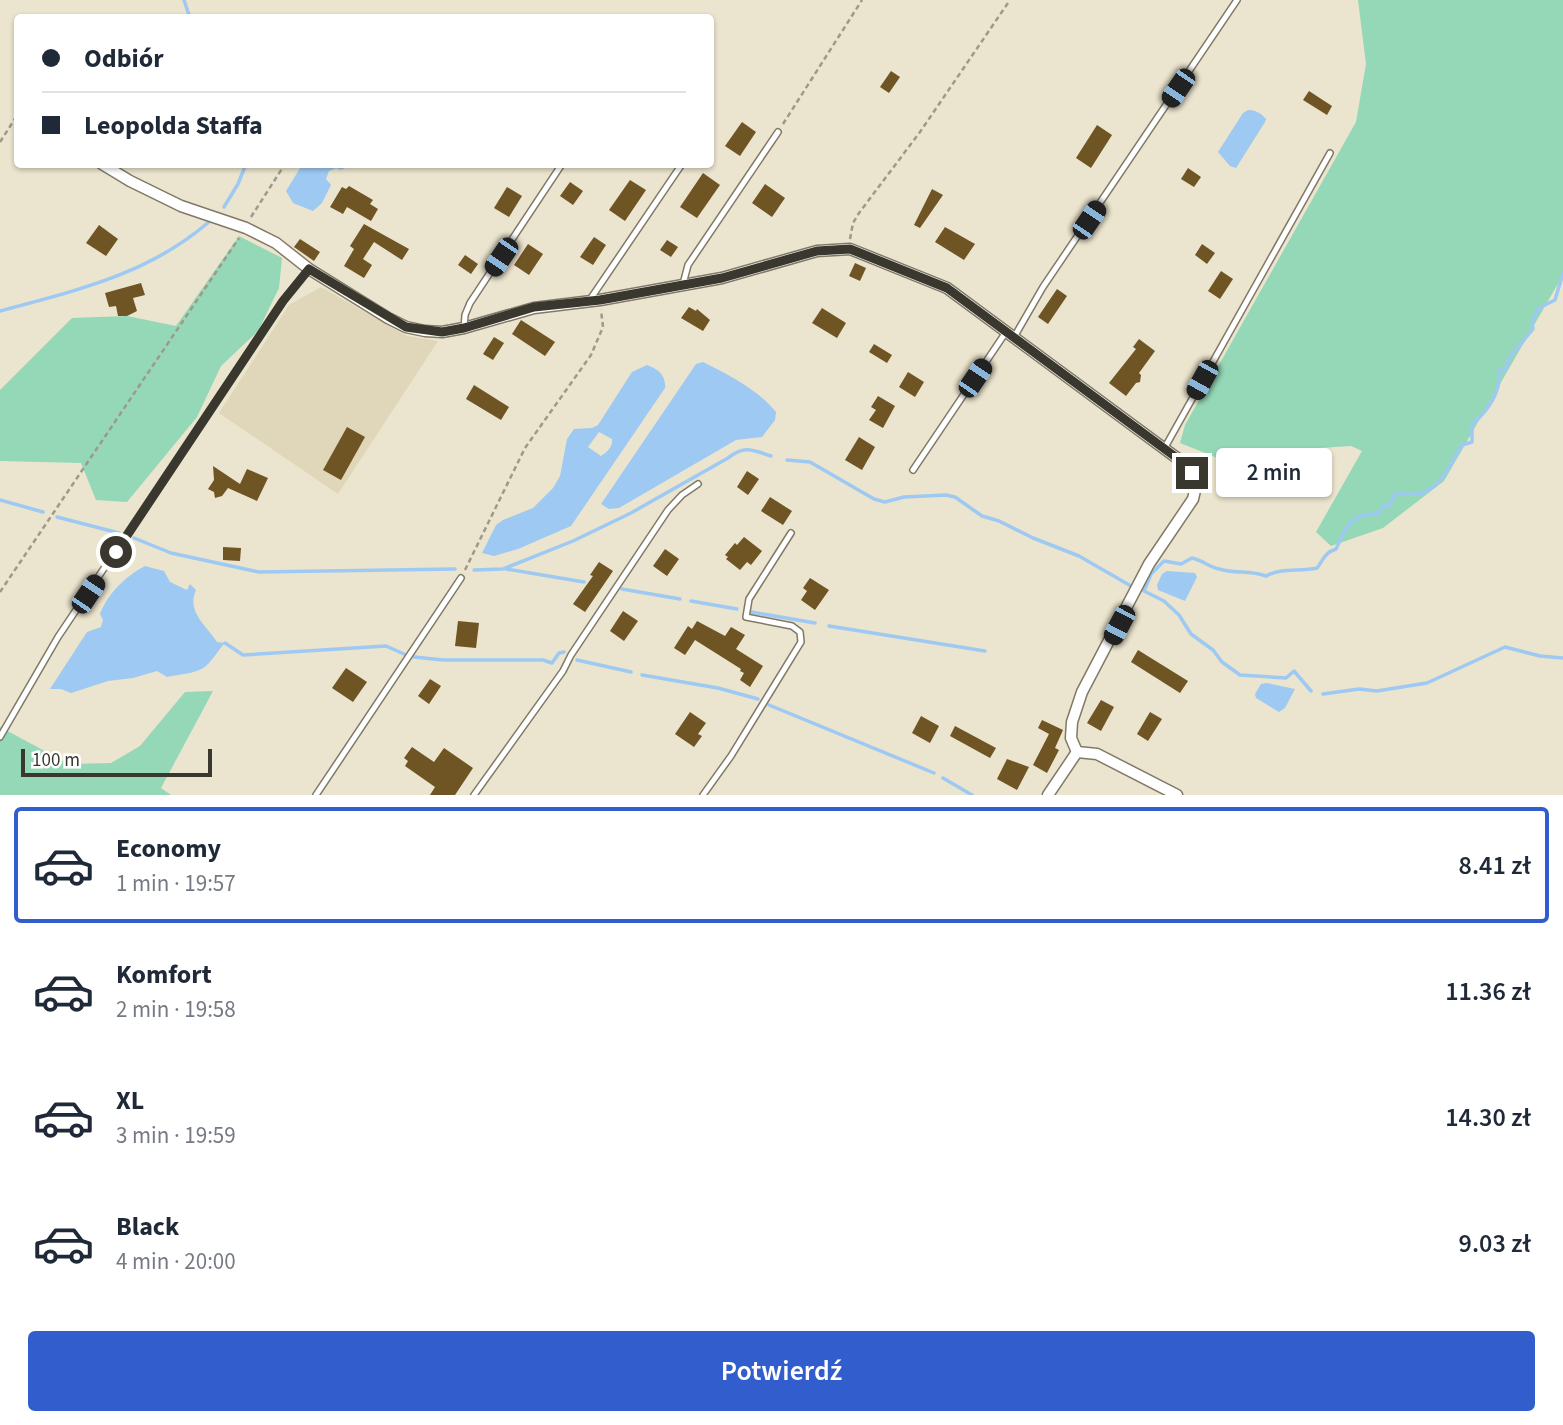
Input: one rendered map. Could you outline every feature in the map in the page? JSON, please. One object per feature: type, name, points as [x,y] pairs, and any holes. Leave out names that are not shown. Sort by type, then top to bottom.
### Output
[{"type":"street","points":[[109,168],[181,206],[246,228],[276,243],[309,269],[406,327],[442,332],[464,328],[534,307],[594,300],[722,278],[817,251],[850,249],[947,288],[1185,464],[1192,473],[1196,486],[1193,499],[1149,564],[1082,692],[1072,722],[1071,738],[1077,752]]},
{"type":"street","points":[[1048,795],[1077,752]]},
{"type":"street","points":[[1077,752],[1097,754],[1177,795]]},
{"type":"lane","points":[[913,470],[1043,287],[1237,0]]},
{"type":"lane","points":[[683,284],[688,265],[778,132]]},
{"type":"lane","points":[[1164,449],[1330,153]]},
{"type":"lane","points":[[464,328],[470,303],[559,168]]},
{"type":"lane","points":[[594,300],[679,168]]},
{"type":"lane","points":[[0,737],[58,637],[283,301],[309,269]]},
{"type":"lane","points":[[474,795],[563,671],[668,510],[682,495],[698,484]]},
{"type":"lane","points":[[703,795],[731,756],[801,642],[800,632],[792,626],[746,617],[749,599],[791,533]]},
{"type":"lane","points":[[316,795],[461,578]]},
{"type":"path","points":[[778,132],[862,0]]},
{"type":"path","points":[[850,249],[850,234],[859,213],[920,132],[1010,0]]},
{"type":"path","points":[[0,142],[14,120]]},
{"type":"path","points":[[0,592],[246,228],[283,168]]},
{"type":"path","points":[[461,578],[525,449],[592,355],[603,327],[594,300]]},
{"type":"shaded area","points":[[321,287],[407,336],[438,341],[338,494],[219,413],[289,305]]},
{"type":"green space","points":[[1358,0],[1563,0],[1563,275],[1444,481],[1383,528],[1331,546],[1316,532],[1362,451],[1351,446],[1273,451],[1235,465],[1180,443],[1185,425],[1356,122],[1366,64]]},
{"type":"green space","points":[[239,236],[282,258],[279,288],[258,331],[221,366],[197,417],[127,502],[96,500],[81,463],[0,461],[0,390],[72,318],[127,316],[176,326]]},
{"type":"green space","points":[[213,691],[161,788],[171,795],[0,795],[0,727],[69,764],[111,763],[140,746],[185,692]]},
{"type":"water","points":[[1248,110],[1258,112],[1266,119],[1236,168],[1230,166],[1218,152],[1243,113]]},
{"type":"water","points":[[300,168],[336,168],[329,171],[326,179],[331,185],[322,203],[313,211],[293,203],[286,191]]},
{"type":"water","points":[[703,362],[733,377],[760,396],[776,412],[775,420],[762,437],[736,440],[619,508],[609,509],[601,504],[696,364]]},
{"type":"water","points":[[647,365],[663,376],[665,388],[571,526],[518,549],[494,556],[482,553],[496,525],[533,508],[553,488],[560,476],[567,439],[574,429],[598,425],[632,372]],"holes":[[[599,432],[612,439],[611,447],[601,456],[588,447]]]},
{"type":"water","points":[[145,566],[164,571],[170,582],[187,590],[190,584],[196,590],[194,605],[199,618],[217,642],[225,643],[206,666],[192,672],[167,677],[157,671],[108,681],[71,693],[50,689],[87,632],[101,627],[103,620],[100,614],[113,592]]},
{"type":"water","points":[[1167,571],[1195,573],[1197,577],[1185,601],[1158,590],[1157,585],[1162,574]]},
{"type":"water","points":[[1261,684],[1295,689],[1285,708],[1279,712],[1256,698],[1255,694]]},
{"type":"building","points":[[891,71],[900,77],[889,93],[880,87]]},
{"type":"building","points":[[1309,91],[1332,106],[1327,115],[1303,100]]},
{"type":"building","points":[[742,122],[756,132],[740,156],[725,146]]},
{"type":"building","points":[[1097,125],[1112,135],[1091,168],[1076,158]]},
{"type":"building","points":[[1188,168],[1201,177],[1194,187],[1181,179]]},
{"type":"building","points":[[703,173],[720,185],[697,218],[680,207]]},
{"type":"building","points":[[630,180],[646,190],[625,221],[609,210]]},
{"type":"building","points":[[570,182],[583,191],[573,205],[560,196]]},
{"type":"building","points":[[765,184],[785,198],[772,217],[752,203]]},
{"type":"building","points":[[349,186],[373,200],[370,204],[378,209],[371,221],[347,207],[343,214],[330,207],[342,187],[346,189]]},
{"type":"building","points":[[507,187],[522,196],[509,217],[494,208]]},
{"type":"building","points":[[932,189],[943,195],[920,228],[914,225]]},
{"type":"building","points":[[364,224],[409,249],[402,260],[374,242],[363,259],[372,265],[364,278],[344,266],[354,249],[350,246]]},
{"type":"building","points":[[99,225],[118,239],[106,256],[86,243]]},
{"type":"building","points":[[945,227],[975,244],[964,260],[935,242]]},
{"type":"building","points":[[594,237],[606,245],[593,265],[580,257]]},
{"type":"building","points":[[300,239],[320,252],[314,261],[294,247]]},
{"type":"building","points":[[667,240],[678,247],[671,257],[660,250]]},
{"type":"building","points":[[528,244],[543,254],[529,275],[514,265]]},
{"type":"building","points":[[1202,244],[1215,253],[1207,264],[1195,255]]},
{"type":"building","points":[[465,255],[478,264],[471,274],[458,265]]},
{"type":"building","points":[[855,263],[866,268],[860,281],[849,276]]},
{"type":"building","points":[[1221,271],[1233,279],[1220,299],[1208,291]]},
{"type":"building","points":[[141,283],[145,295],[133,298],[137,311],[127,316],[118,316],[116,306],[109,307],[105,293]]},
{"type":"building","points":[[1057,289],[1067,296],[1048,324],[1038,317]]},
{"type":"building","points":[[689,307],[696,311],[697,309],[710,320],[703,331],[681,318]]},
{"type":"building","points":[[822,308],[846,323],[837,338],[812,323]]},
{"type":"building","points":[[521,320],[555,342],[545,356],[512,334]]},
{"type":"building","points":[[494,337],[504,343],[493,360],[483,354]]},
{"type":"building","points":[[1139,339],[1155,351],[1139,373],[1140,382],[1136,383],[1126,396],[1109,383],[1136,349],[1133,347]]},
{"type":"building","points":[[874,344],[892,355],[887,363],[869,352]]},
{"type":"building","points":[[908,372],[924,382],[915,397],[899,387]]},
{"type":"building","points":[[474,385],[509,407],[501,420],[466,399]]},
{"type":"building","points":[[878,396],[895,406],[883,428],[869,420],[876,410],[871,407]]},
{"type":"building","points":[[347,427],[365,437],[341,480],[323,470]]},
{"type":"building","points":[[859,437],[875,447],[862,470],[845,460]]},
{"type":"building","points":[[213,466],[240,484],[247,469],[268,478],[257,501],[228,488],[222,496],[215,498],[214,492],[208,489],[214,480]]},
{"type":"building","points":[[747,471],[759,479],[748,495],[737,487]]},
{"type":"building","points":[[770,497],[792,511],[783,525],[761,511]]},
{"type":"building","points":[[744,537],[762,551],[751,565],[747,562],[740,570],[726,559],[728,557],[725,555]]},
{"type":"building","points":[[223,547],[241,548],[240,561],[223,560]]},
{"type":"building","points":[[665,549],[679,559],[667,576],[653,566]]},
{"type":"building","points":[[599,562],[613,571],[585,612],[573,604],[593,576],[590,575]]},
{"type":"building","points":[[810,578],[829,590],[815,610],[801,600],[807,591],[803,588]]},
{"type":"building","points":[[623,611],[638,621],[624,641],[610,631]]},
{"type":"building","points":[[458,621],[479,623],[476,648],[455,646]]},
{"type":"building","points":[[697,621],[725,636],[731,627],[745,635],[736,649],[763,666],[750,687],[740,680],[744,673],[741,669],[695,640],[685,655],[674,648],[688,626],[692,629]]},
{"type":"building","points":[[1138,650],[1188,681],[1180,693],[1131,662]]},
{"type":"building","points":[[346,668],[367,682],[353,702],[332,688]]},
{"type":"building","points":[[430,679],[441,686],[429,704],[418,696]]},
{"type":"building","points":[[1101,700],[1114,707],[1101,731],[1087,723]]},
{"type":"building","points":[[690,712],[706,723],[698,734],[702,736],[694,747],[675,734]]},
{"type":"building","points":[[1150,712],[1162,719],[1148,741],[1137,734]]},
{"type":"building","points":[[921,716],[939,726],[930,743],[912,733]]},
{"type":"building","points":[[1042,720],[1063,730],[1055,748],[1059,750],[1047,773],[1033,765],[1049,734],[1038,728]]},
{"type":"building","points":[[955,726],[996,748],[990,758],[950,736]]},
{"type":"building","points":[[412,747],[434,762],[444,748],[473,768],[455,795],[430,795],[435,787],[405,766],[408,761],[404,758]]},
{"type":"building","points":[[1007,759],[1029,767],[1017,790],[997,779]]},
{"type":"waterway","points":[[184,0],[189,14]]},
{"type":"waterway","points":[[224,207],[244,168]]},
{"type":"waterway","points":[[0,311],[84,288],[137,268],[186,240],[210,221]]},
{"type":"waterway","points":[[1311,691],[1294,671],[1286,678],[1240,675],[1222,662],[1213,650],[1191,634],[1179,615],[1164,601],[1144,591],[1151,574],[1164,561],[1181,564],[1192,558],[1215,568],[1266,576],[1317,568],[1327,554],[1336,549],[1355,519],[1378,514],[1384,505],[1390,505],[1394,495],[1417,494],[1432,488],[1444,475],[1462,445],[1472,442],[1472,424],[1496,393],[1498,371],[1506,369],[1509,358],[1533,329],[1532,322],[1539,308],[1555,300],[1563,273]]},
{"type":"waterway","points":[[474,570],[503,569],[573,541],[631,513],[739,451],[754,451],[771,456]]},
{"type":"waterway","points":[[787,460],[810,462],[874,499],[885,502],[904,497],[955,497],[982,516],[1079,556],[1131,586]]},
{"type":"waterway","points":[[0,500],[43,512]]},
{"type":"waterway","points":[[57,517],[119,533]]},
{"type":"waterway","points":[[134,538],[171,553],[259,572],[455,569]]},
{"type":"waterway","points":[[506,569],[584,582]]},
{"type":"waterway","points":[[622,589],[680,599]]},
{"type":"waterway","points":[[691,601],[737,609]]},
{"type":"waterway","points":[[751,612],[815,623]]},
{"type":"waterway","points":[[829,626],[985,651]]},
{"type":"waterway","points":[[225,643],[243,655],[386,646],[404,654]]},
{"type":"waterway","points":[[1323,694],[1359,689],[1377,691],[1427,683],[1505,647],[1540,656],[1563,658]]},
{"type":"waterway","points":[[414,657],[443,660],[543,660],[552,663],[559,653],[564,652]]},
{"type":"waterway","points":[[577,660],[631,672]]},
{"type":"waterway","points":[[642,675],[718,688],[758,699]]},
{"type":"waterway","points":[[769,705],[934,773]]},
{"type":"waterway","points":[[943,778],[972,795]]},
{"type":"route","points":[[116,552],[283,301],[309,269],[406,327],[442,332],[534,307],[600,300],[722,278],[817,251],[850,249],[928,278],[947,288],[1185,464],[1192,473]]}]
